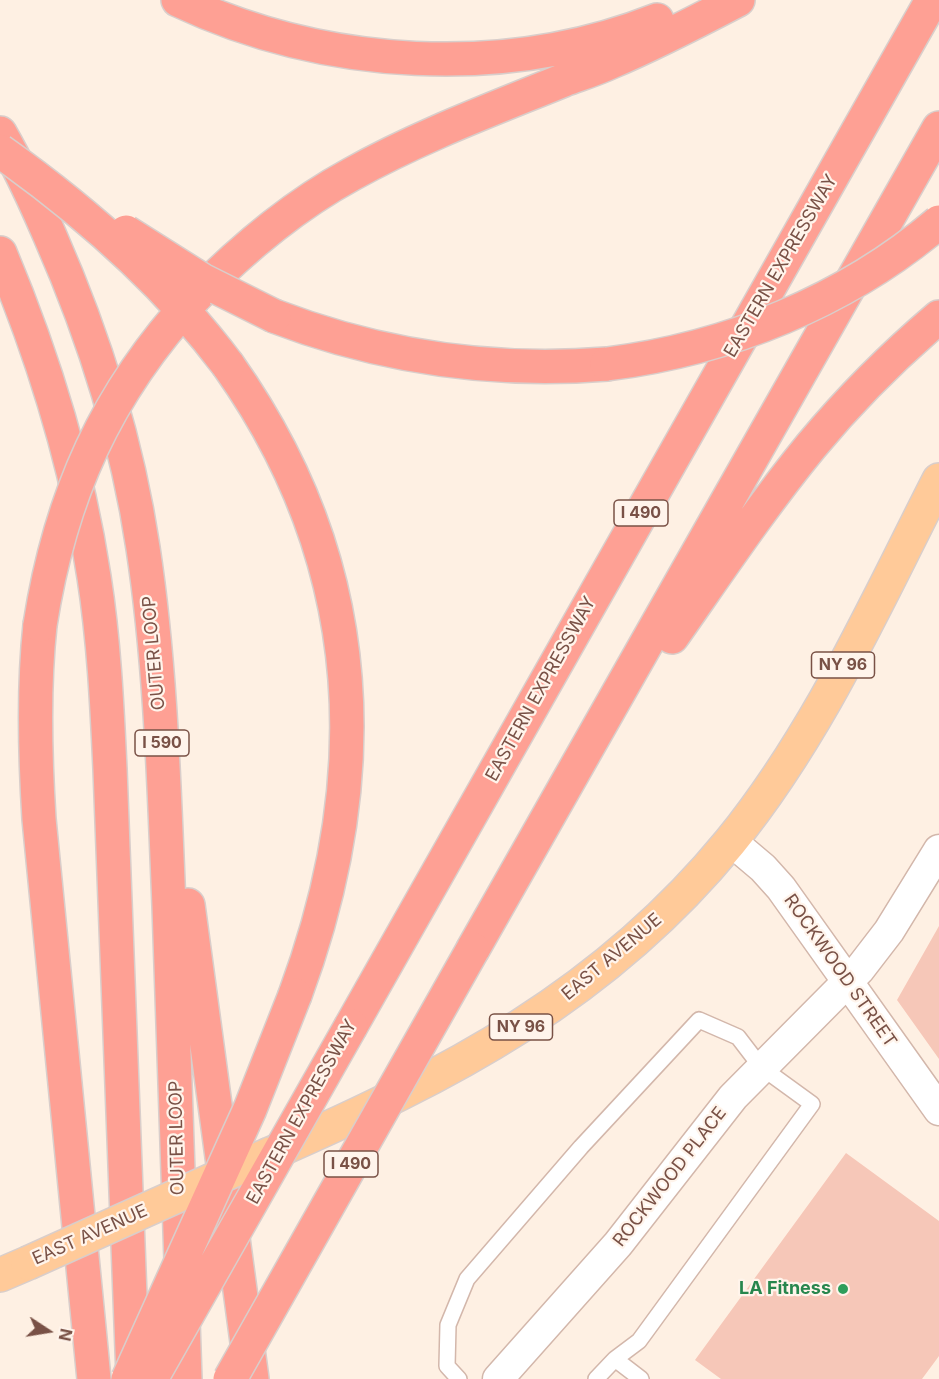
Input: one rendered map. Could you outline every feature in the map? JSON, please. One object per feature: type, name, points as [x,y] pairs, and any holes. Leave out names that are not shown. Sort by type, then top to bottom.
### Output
[{"type":"highway","points":[[177,0],[229,21],[305,42],[373,55],[422,58],[487,57],[568,45],[638,27],[703,0]]},
{"type":"highway","points":[[94,1379],[38,803],[36,696],[40,625],[52,557],[73,490],[102,426],[142,360],[195,297],[232,261],[281,220],[312,198],[360,169],[484,111],[610,63],[738,0]]},
{"type":"highway","name":"EASTERN EXPRESSWAY","points":[[151,1379],[932,0]]},
{"type":"highway","name":"I 490","points":[[230,1379],[939,128]]},
{"type":"highway","name":"OUTER LOOP","points":[[0,133],[25,179],[82,313],[111,403],[134,498],[143,547],[159,688],[174,1029],[184,1379]]},
{"type":"highway","points":[[0,151],[202,280],[274,316],[346,341],[388,351],[434,359],[522,367],[608,364],[660,356],[710,344],[791,313],[838,290],[877,268],[939,222]]},
{"type":"highway","points":[[33,174],[90,219],[150,275],[197,325],[228,365],[264,420],[302,496],[315,531],[330,583],[343,653],[347,744],[342,815],[328,886],[313,942],[295,996],[254,1100],[129,1379]]},
{"type":"highway","name":"I 590","points":[[0,253],[35,343],[65,437],[86,529],[106,674],[134,1379]]},
{"type":"highway","points":[[566,785],[763,509],[810,447],[876,374],[939,317]]},
{"type":"highway","points":[[159,688],[252,1379]]},
{"type":"main road","name":"EAST AVENUE","points":[[14,1269],[399,1096],[446,1071],[532,1020],[574,990],[649,928],[692,886],[731,841],[770,788],[822,704],[939,480]]},
{"type":"street","name":"ROCKWOOD STREET","points":[[731,841],[772,877],[939,1110]]},
{"type":"street","name":"ROCKWOOD PLACE","points":[[506,1376],[618,1244],[733,1097],[848,982],[889,931],[939,850]]},
{"type":"lane","points":[[459,1379],[447,1366],[448,1324],[467,1280],[581,1147],[699,1020],[738,1037],[761,1067],[812,1104],[639,1341],[615,1359],[596,1379]]},
{"type":"lane","points":[[615,1359],[641,1379]]},
{"type":"building","points":[[939,926],[939,1059],[897,1000]]},
{"type":"building","name":"LA Fitness","points":[[846,1153],[939,1221],[939,1356],[922,1379],[721,1379],[695,1360]]},
{"type":"place","name":"LA Fitness","points":[[843,1289]]}]
